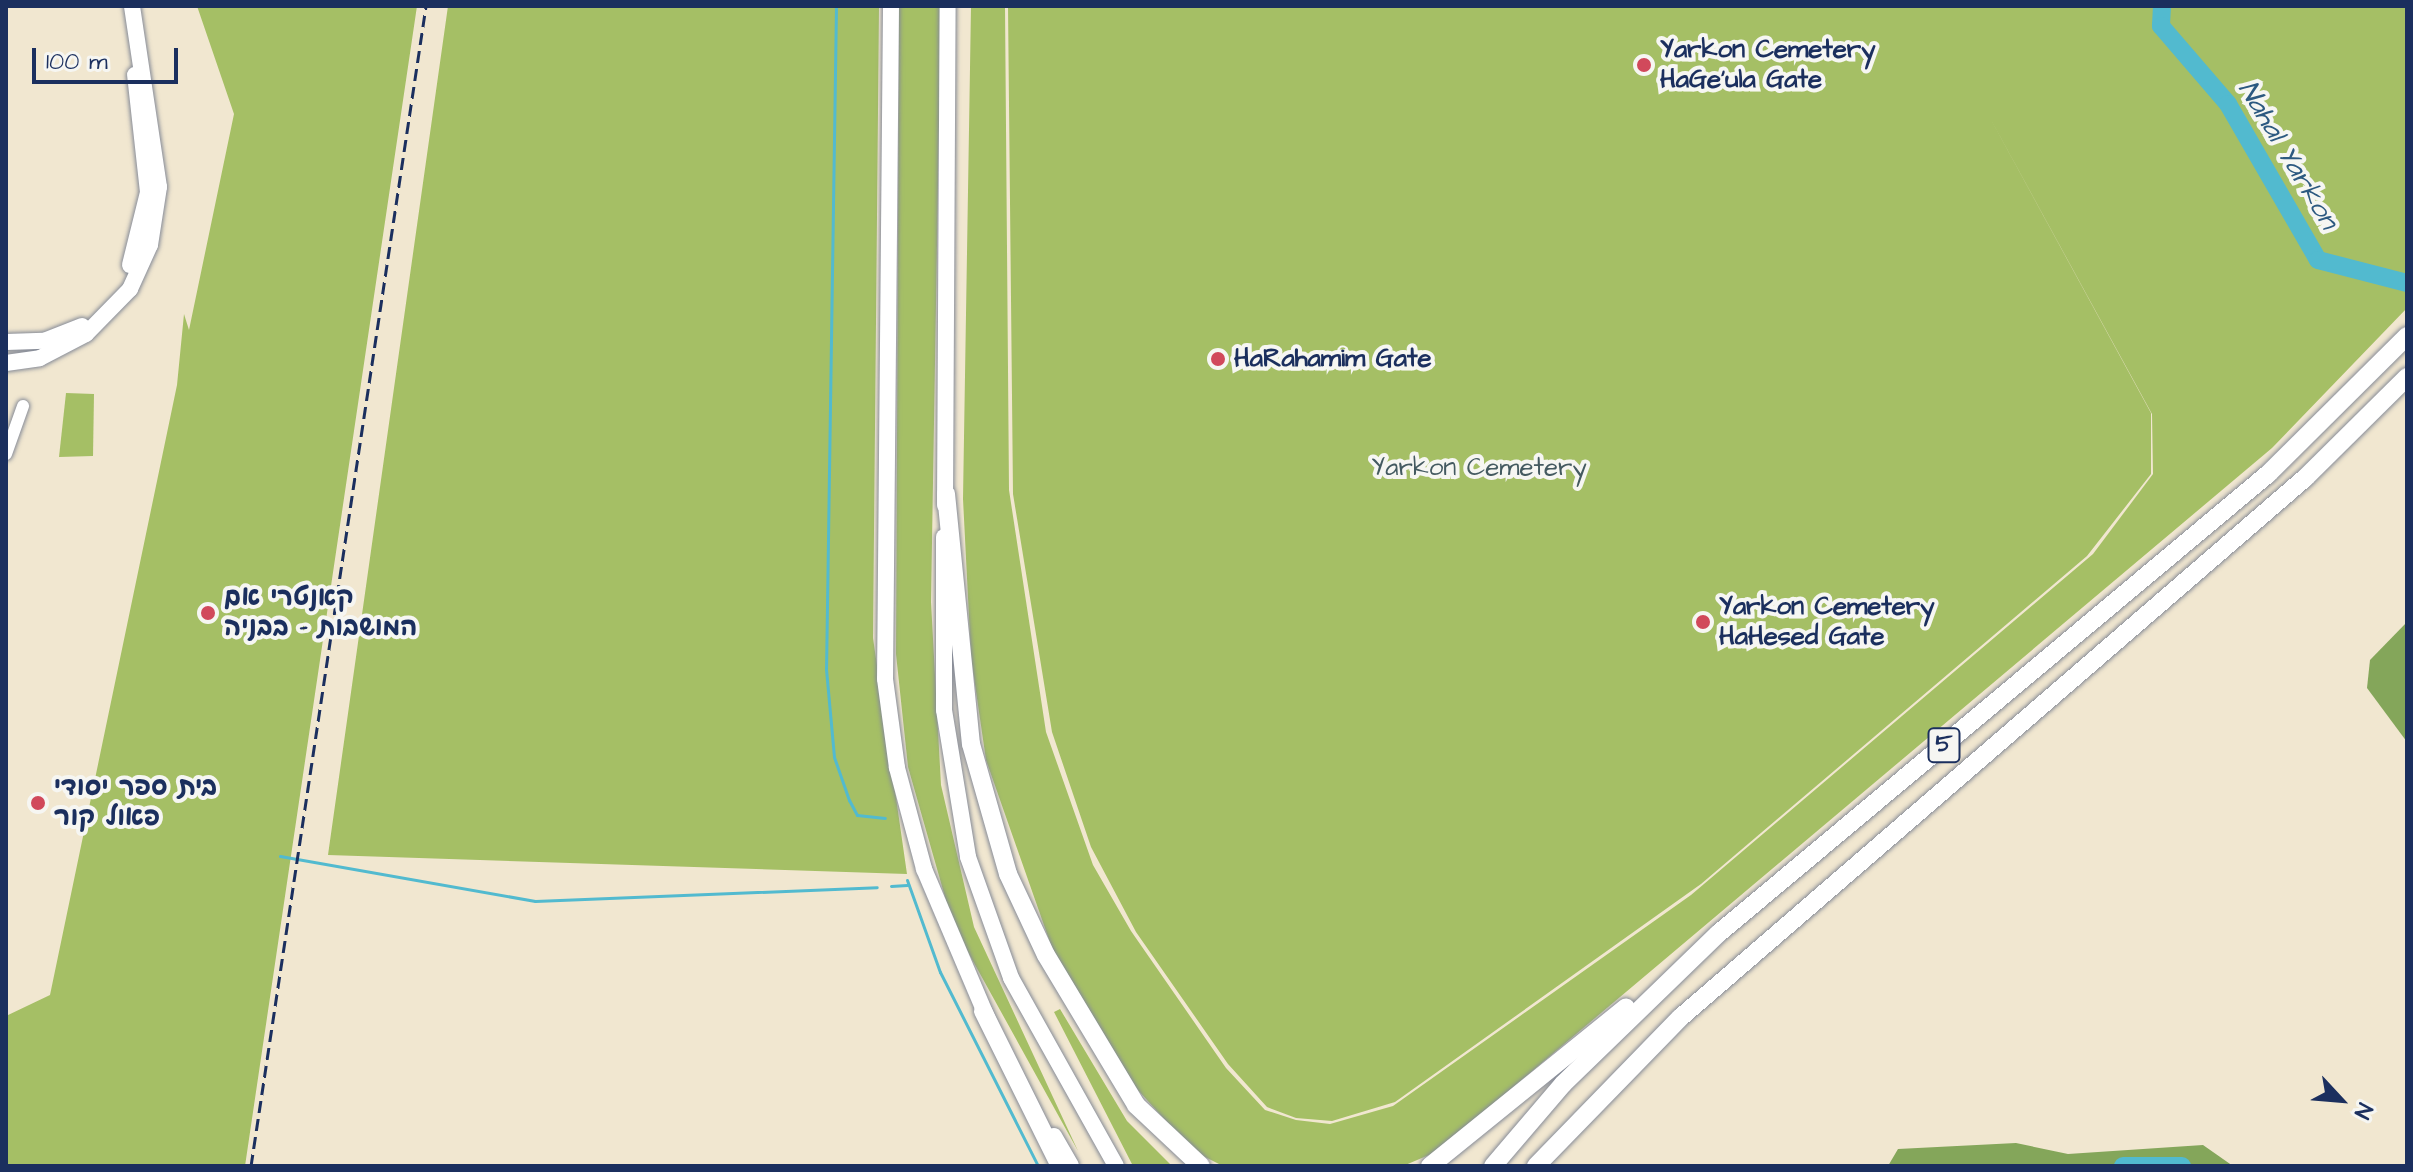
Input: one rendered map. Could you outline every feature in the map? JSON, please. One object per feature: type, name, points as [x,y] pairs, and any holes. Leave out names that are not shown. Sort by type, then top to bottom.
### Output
[{"type":"highway","name":"5","points":[[1493,1166],[1563,1084],[1719,933],[2268,474],[2407,336]]},
{"type":"highway","name":"5","points":[[1536,1166],[1681,1017],[2305,478],[2407,377]]},
{"type":"highway","points":[[946,494],[971,744],[1008,874],[1046,955],[1136,1105],[1201,1166]]},
{"type":"highway","points":[[1430,1166],[1719,933]]},
{"type":"highway","points":[[983,1011],[1060,1166]]},
{"type":"main road","points":[[6,363],[40,358],[110,313],[150,245],[153,189],[129,6]]},
{"type":"main road","points":[[891,6],[885,679],[897,768],[924,869],[983,1011],[1071,1166]]},
{"type":"main road","points":[[948,6],[944,710],[968,857],[1011,978],[1116,1166]]},
{"type":"main road","points":[[6,342],[44,341],[106,305],[137,248],[153,189]]},
{"type":"street","points":[[6,454],[23,406]]},
{"type":"green space","points":[[197,6],[417,6],[245,1166],[6,1166],[6,1016],[50,995],[177,385],[184,314],[189,330],[234,114]]},
{"type":"green space","points":[[448,6],[879,6],[873,638],[907,874],[328,855]]},
{"type":"green space","points":[[899,6],[941,6],[931,602],[941,785],[974,927],[1078,1151],[953,925],[908,767],[896,654]]},
{"type":"green space","name":"Yarkon Cemetery","points":[[971,6],[1005,6],[1009,490],[1046,732],[1093,865],[1131,931],[1226,1068],[1265,1110],[1296,1120],[1330,1124],[1393,1106],[1691,895],[2093,554],[2153,474],[2152,414],[1984,107],[2151,413],[2151,474],[2087,556],[1701,884],[1395,1102],[1332,1121],[1296,1118],[1267,1107],[1228,1064],[1136,932],[1091,847],[1052,732],[1013,494],[1008,6],[2407,6],[2407,308],[2272,448],[1436,1152],[1403,1166],[1223,1166],[1193,1151],[1137,1089],[1052,948],[986,760],[971,657],[963,499]]},
{"type":"green space","points":[[66,393],[94,394],[93,456],[59,457]]},
{"type":"green space","points":[[2407,622],[2407,742],[2367,688],[2370,660]]},
{"type":"green space","points":[[1060,1009],[1127,1121],[1172,1166],[1133,1166],[1054,1012]]},
{"type":"green space","points":[[2016,1143],[2068,1154],[2203,1145],[2233,1166],[1888,1166],[1898,1149]]},
{"type":"waterway","points":[[836,6],[826,669],[834,757],[849,800],[857,815],[885,818]]},
{"type":"waterway","name":"Nahal Yarkon","points":[[2162,6],[2161,26],[2228,104],[2318,260],[2407,283]]},
{"type":"waterway","points":[[280,856],[535,901],[877,887]]},
{"type":"waterway","points":[[907,880],[940,972],[1038,1166]]},
{"type":"waterway","points":[[891,886],[907,885]]},
{"type":"waterway","name":"Nahal Yarkon","points":[[2123,1166],[2182,1166]]},
{"type":"railway","points":[[251,1166],[426,6]]},
{"type":"place","name":"Yarkon Cemetery HaGe'ula Gate","points":[[1644,65]]},
{"type":"place","name":"HaRahamim Gate","points":[[1218,359]]},
{"type":"place","name":"קאנטרי אם המושבות - בבניה","points":[[208,613]]},
{"type":"place","name":"Yarkon Cemetery HaHesed Gate","points":[[1703,622]]},
{"type":"place","name":"בית ספר יסודי פאול קור","points":[[38,803]]}]
